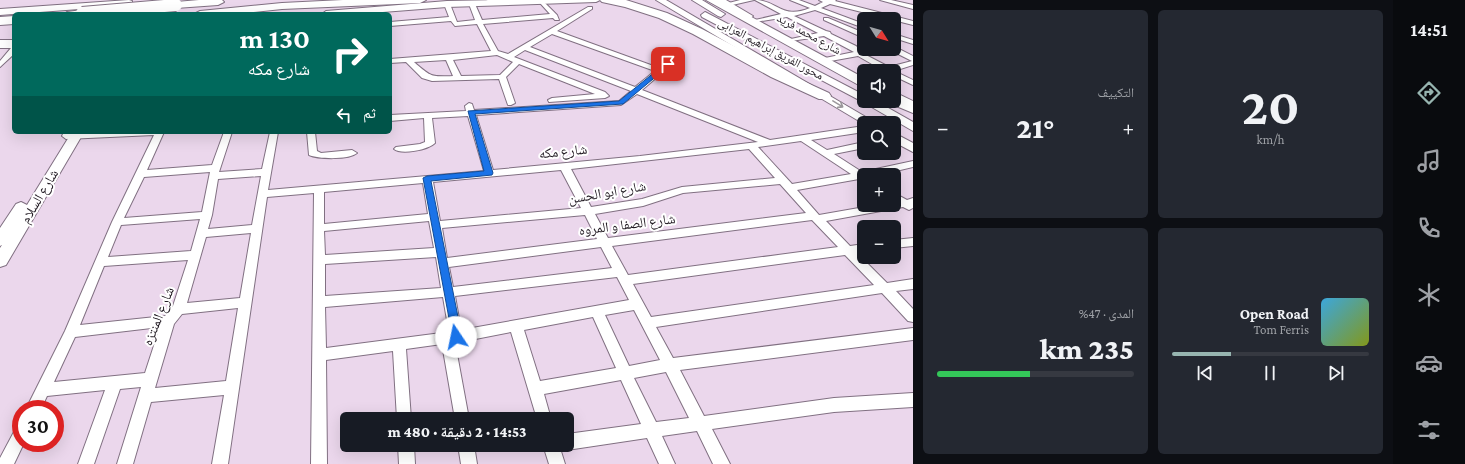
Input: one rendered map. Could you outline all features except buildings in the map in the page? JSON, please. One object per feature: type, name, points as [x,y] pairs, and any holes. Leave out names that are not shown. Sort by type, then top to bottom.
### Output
[{"type":"highway","points":[[85,12],[171,2],[248,0]]},
{"type":"highway","points":[[220,12],[338,3],[420,0]]},
{"type":"highway","points":[[492,0],[546,1]]},
{"type":"highway","points":[[606,0],[639,6],[669,17],[766,70],[824,96]]},
{"type":"highway","points":[[719,2],[857,80]]},
{"type":"highway","points":[[298,12],[317,9],[338,3]]},
{"type":"highway","points":[[0,21],[12,20]]},
{"type":"highway","points":[[0,34],[12,33]]},
{"type":"highway","points":[[0,45],[12,44]]},
{"type":"highway","points":[[901,103],[913,107]]},
{"type":"street","points":[[143,12],[148,0]]},
{"type":"street","points":[[364,12],[447,4],[596,0]]},
{"type":"street","points":[[646,0],[709,28]]},
{"type":"street","points":[[660,0],[858,116]]},
{"type":"street","name":"محور الفريق إبراهيم العرابى","points":[[678,0],[857,95]]},
{"type":"street","name":"محور الفريق إبراهيم العرابى","points":[[696,0],[857,88]]},
{"type":"street","points":[[719,2],[751,0]]},
{"type":"street","points":[[758,0],[857,51]]},
{"type":"street","points":[[793,0],[857,23]]},
{"type":"street","points":[[822,0],[831,1],[869,12]]},
{"type":"street","points":[[873,12],[882,0],[913,7]]},
{"type":"street","points":[[546,1],[562,24]]},
{"type":"street","points":[[758,21],[790,16],[809,11],[831,1]]},
{"type":"street","points":[[0,12],[130,2]]},
{"type":"street","points":[[118,12],[130,2]]},
{"type":"street","points":[[157,12],[159,6],[171,2]]},
{"type":"street","name":"شارع محمد فريد","points":[[719,2],[758,21],[857,75]]},
{"type":"street","points":[[447,4],[455,24],[555,16]]},
{"type":"street","points":[[472,4],[485,36],[496,53]]},
{"type":"street","points":[[507,58],[590,8]]},
{"type":"street","points":[[809,11],[857,33]]},
{"type":"street","points":[[392,24],[452,19]]},
{"type":"street","points":[[901,20],[913,23]]},
{"type":"street","points":[[793,40],[847,28]]},
{"type":"street","points":[[551,31],[661,71]]},
{"type":"street","points":[[901,38],[913,42]]},
{"type":"street","points":[[523,47],[771,144]]},
{"type":"street","points":[[0,64],[12,52]]},
{"type":"street","points":[[392,61],[449,58],[496,53],[623,102]]},
{"type":"street","points":[[828,60],[857,53]]},
{"type":"street","points":[[901,53],[913,58]]},
{"type":"street","points":[[864,56],[878,64]]},
{"type":"street","points":[[449,58],[458,79]]},
{"type":"street","points":[[408,60],[428,78],[458,79],[502,77],[517,62]]},
{"type":"street","points":[[901,67],[913,63]]},
{"type":"street","points":[[392,112],[623,102],[638,91],[668,64]]},
{"type":"street","points":[[502,77],[511,103]]},
{"type":"street","points":[[901,79],[913,83]]},
{"type":"street","points":[[392,118],[428,115],[511,103],[605,96]]},
{"type":"street","points":[[901,99],[913,107]]},
{"type":"street","points":[[880,108],[913,127]]},
{"type":"street","points":[[893,108],[913,119]]},
{"type":"street","points":[[470,109],[489,173]]},
{"type":"street","points":[[400,149],[422,147],[430,143],[428,115]]},
{"type":"street","name":"شارع مكه","points":[[264,194],[564,166],[771,144],[857,130]]},
{"type":"street","name":"شارع السلام","points":[[0,240],[72,134]]},
{"type":"street","name":"شارع السلام","points":[[0,261],[72,134]]},
{"type":"street","points":[[37,400],[71,332],[117,222],[159,134]]},
{"type":"street","name":"شارع المنتزه","points":[[125,464],[168,321],[179,309],[207,215],[214,172],[227,134]]},
{"type":"street","points":[[220,464],[264,194],[266,172],[274,134]]},
{"type":"street","points":[[311,134],[312,153],[320,156],[352,153]]},
{"type":"street","points":[[804,139],[857,172]]},
{"type":"street","points":[[901,142],[913,148]]},
{"type":"street","points":[[752,146],[816,217],[913,317]]},
{"type":"street","points":[[825,153],[857,146]]},
{"type":"street","name":"شارع ابو الحسن","points":[[897,168],[913,164]]},
{"type":"street","points":[[564,166],[722,464]]},
{"type":"street","points":[[139,174],[266,172]]},
{"type":"street","name":"شارع ابو الحسن","points":[[320,228],[588,211],[643,202],[682,190],[786,184],[857,177]]},
{"type":"street","points":[[427,178],[448,292],[461,412]]},
{"type":"street","points":[[319,188],[319,464]]},
{"type":"street","points":[[901,200],[911,205]]},
{"type":"street","name":"شارع الصفا و المروه","points":[[319,260],[442,257],[604,241],[911,205]]},
{"type":"street","points":[[117,222],[207,215]]},
{"type":"street","points":[[201,234],[258,228]]},
{"type":"street","points":[[901,243],[913,242]]},
{"type":"street","points":[[319,302],[622,276],[857,249]]},
{"type":"street","points":[[100,262],[195,255]]},
{"type":"street","points":[[647,324],[913,284]]},
{"type":"street","points":[[179,309],[246,302]]},
{"type":"street","points":[[319,355],[452,337],[637,304]]},
{"type":"street","points":[[597,312],[626,372],[651,432],[667,464]]},
{"type":"street","points":[[71,332],[168,321]]},
{"type":"street","points":[[516,326],[542,412]]},
{"type":"street","points":[[535,389],[669,365],[913,334]]},
{"type":"street","points":[[399,344],[404,412]]},
{"type":"street","points":[[42,390],[150,379]]},
{"type":"street","points":[[86,464],[115,382]]},
{"type":"street","points":[[145,396],[232,387]]},
{"type":"street","points":[[574,441],[651,432],[834,405],[913,400]]},
{"type":"street","points":[[6,464],[12,452]]},
{"type":"street","points":[[406,452],[407,464]]},
{"type":"street","points":[[467,452],[469,464]]},
{"type":"street","points":[[553,452],[557,464]]},
{"type":"route","points":[[456,337],[427,178],[489,173],[471,112],[622,103],[668,64]]}]
